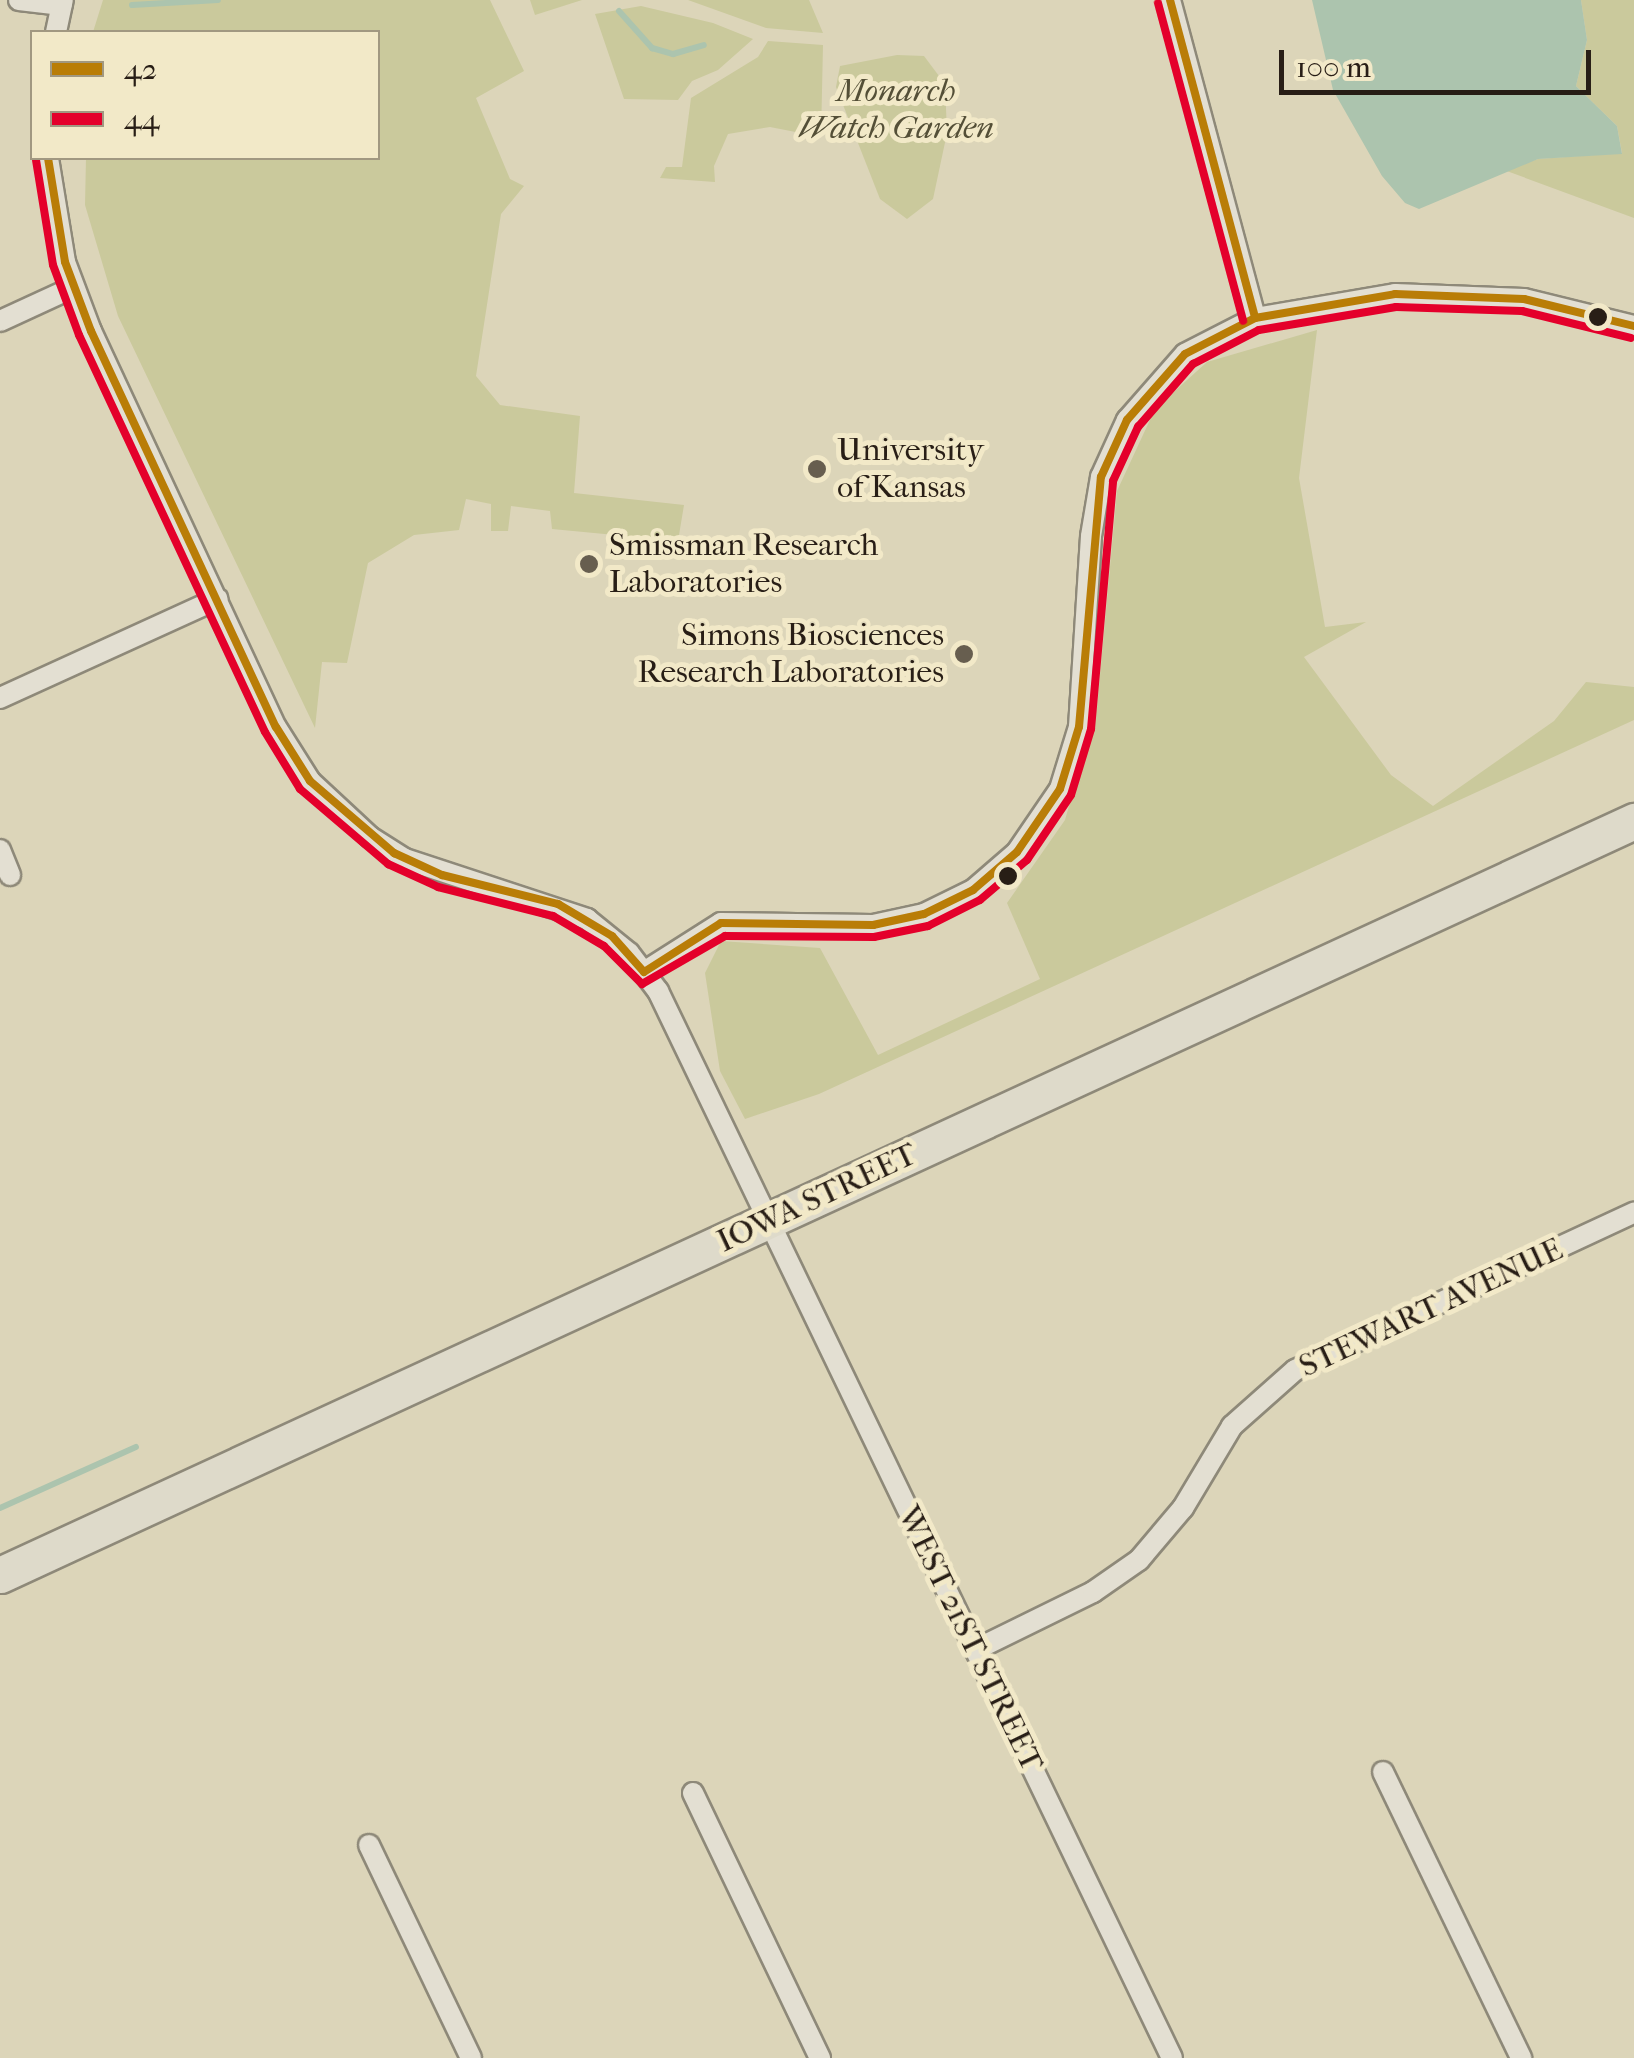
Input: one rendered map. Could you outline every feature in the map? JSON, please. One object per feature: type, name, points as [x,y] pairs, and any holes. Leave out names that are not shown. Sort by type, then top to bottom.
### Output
[{"type":"highway","name":"IOWA STREET","points":[[0,1575],[1634,821]]},
{"type":"street","points":[[19,0],[62,3],[56,30]]},
{"type":"street","points":[[1170,0],[1256,318]]},
{"type":"street","points":[[48,160],[54,213],[74,288],[292,755],[338,810],[370,838],[424,867],[558,904],[587,919],[644,972],[720,924],[873,925],[924,914],[973,890],[1017,852],[1060,789],[1080,727],[1090,536],[1112,447],[1165,369],[1213,336],[1256,318],[1352,299],[1431,292],[1524,299],[1634,326]]},
{"type":"street","points":[[0,321],[74,288]]},
{"type":"street","points":[[0,698],[217,599]]},
{"type":"street","points":[[0,850],[10,875]]},
{"type":"street","name":"WEST 21ST STREET","points":[[644,972],[769,1220],[1172,2058]]},
{"type":"street","name":"STEWART AVENUE","points":[[975,1650],[1093,1592],[1139,1560],[1183,1508],[1232,1426],[1295,1370],[1634,1213]]},
{"type":"street","points":[[1382,1772],[1522,2058]]},
{"type":"street","points":[[693,1793],[820,2058]]},
{"type":"street","points":[[369,1845],[471,2058]]},
{"type":"green space","points":[[103,0],[490,0],[524,71],[476,98],[510,179],[524,186],[501,214],[476,376],[500,405],[580,416],[574,493],[684,505],[678,541],[552,529],[550,511],[511,506],[508,531],[491,531],[491,504],[466,499],[459,530],[414,535],[368,563],[347,663],[322,662],[315,728],[118,316],[85,205],[86,160],[380,160],[380,30],[94,30]]},
{"type":"green space","points":[[530,0],[582,0],[535,15]]},
{"type":"green space","points":[[688,0],[809,0],[823,33],[766,28]]},
{"type":"green space","points":[[1581,0],[1634,0],[1634,218],[1504,170],[1538,159],[1622,153],[1617,126],[1576,86],[1587,40]]},
{"type":"green space","points":[[641,6],[713,23],[753,39],[718,70],[692,81],[678,100],[624,99],[595,14]]},
{"type":"green space","points":[[768,41],[823,45],[821,137],[770,127],[728,134],[714,166],[715,182],[660,178],[666,167],[682,167],[691,98],[758,57]]},
{"type":"green space","name":"Monarch Watch Garden","points":[[897,55],[924,56],[945,84],[947,133],[933,199],[907,219],[880,199],[836,87],[840,66]]},
{"type":"green space","points":[[1317,330],[1299,478],[1325,627],[1366,622],[1304,657],[1391,775],[1433,806],[1554,721],[1586,682],[1634,687],[1634,720],[819,1094],[745,1119],[720,1071],[705,973],[721,941],[820,948],[878,1055],[1040,979],[1007,903],[1065,820],[1097,708],[1117,491],[1155,409],[1207,362]]},
{"type":"shaded area","points":[[1312,0],[1581,0],[1587,40],[1576,86],[1617,126],[1622,154],[1538,159],[1419,209],[1405,203],[1382,176],[1333,90]]},
{"type":"waterway","points":[[132,5],[218,0]]},
{"type":"waterway","points":[[619,11],[652,48],[673,54],[704,45]]},
{"type":"waterway","points":[[0,1508],[136,1447]]},
{"type":"transit line","name":"42","points":[[1170,0],[1255,318]]},
{"type":"transit line","name":"44","points":[[1158,3],[1243,321]]},
{"type":"transit line","name":"44","points":[[36,160],[53,265],[79,335],[265,732],[300,789],[388,864],[438,887],[553,916],[604,946],[642,984],[725,936],[874,937],[928,926],[980,900],[1027,860],[1071,795],[1091,729],[1113,481],[1138,427],[1193,364],[1259,330],[1396,307],[1522,311],[1631,338]]},
{"type":"transit line","name":"42","points":[[48,160],[65,262],[91,331],[276,727],[310,781],[394,853],[442,875],[558,904],[612,936],[644,972],[721,923],[873,925],[924,914],[973,890],[1017,852],[1060,789],[1079,727],[1101,477],[1127,420],[1185,354],[1255,318],[1395,294],[1524,299],[1634,326]]},
{"type":"place","name":"University of Kansas","points":[[817,469]]},
{"type":"place","name":"Smissman Research Laboratories","points":[[589,564]]},
{"type":"place","name":"Simons Biosciences Research Laboratories","points":[[964,654]]}]
